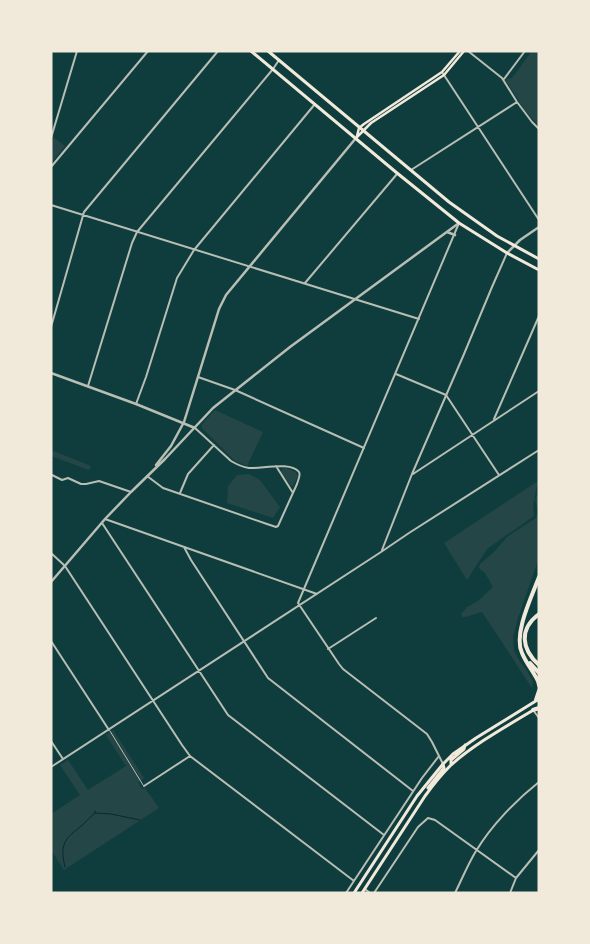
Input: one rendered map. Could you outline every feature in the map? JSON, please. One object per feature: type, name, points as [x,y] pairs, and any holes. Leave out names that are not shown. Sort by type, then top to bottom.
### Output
[{"type":"highway","points":[[539,577],[519,632],[520,646],[539,685]]},
{"type":"highway","points":[[539,614],[529,624],[525,639],[527,650],[539,665]]},
{"type":"highway","points":[[525,658],[539,673]]},
{"type":"highway","points":[[538,699],[539,691]]},
{"type":"highway","points":[[533,710],[539,707]]},
{"type":"main road","points":[[251,51],[459,223],[477,236],[539,270]]},
{"type":"main road","points":[[268,51],[467,215],[514,246],[539,259]]},
{"type":"main road","points":[[356,138],[369,120],[443,73],[462,51]]},
{"type":"main road","points":[[354,893],[417,796],[443,764],[466,745],[538,699]]},
{"type":"main road","points":[[362,893],[437,779],[451,765],[474,748],[533,710]]},
{"type":"main road","points":[[451,765],[451,760],[466,745]]},
{"type":"main road","points":[[425,796],[430,785],[444,768],[443,764]]},
{"type":"main road","points":[[359,885],[365,889]]},
{"type":"street","points":[[51,138],[77,51]]},
{"type":"street","points":[[51,167],[148,51]]},
{"type":"street","points":[[51,327],[84,212],[218,51]]},
{"type":"street","points":[[468,51],[499,75],[517,102],[539,129]]},
{"type":"street","points":[[503,80],[525,51]]},
{"type":"street","points":[[88,386],[137,232],[279,60]]},
{"type":"street","points":[[443,73],[539,220]]},
{"type":"street","points":[[411,170],[517,102]]},
{"type":"street","points":[[136,404],[177,278],[194,250],[315,104]]},
{"type":"street","points":[[147,476],[168,450],[184,422],[219,309],[229,290],[356,138]]},
{"type":"street","points":[[305,283],[397,173]]},
{"type":"street","points":[[51,206],[419,318]]},
{"type":"street","points":[[51,582],[105,519],[214,408],[295,344],[459,223]]},
{"type":"street","points":[[443,764],[427,734],[343,669],[298,603],[459,223]]},
{"type":"street","points":[[381,552],[412,474],[507,253],[520,240],[539,228]]},
{"type":"street","points":[[447,232],[455,235]]},
{"type":"street","points":[[493,421],[539,316]]},
{"type":"street","points":[[51,373],[184,422],[195,428],[231,460],[242,467],[285,466],[298,472],[299,478],[280,524],[276,527],[163,488],[147,476]]},
{"type":"street","points":[[395,374],[446,395],[499,475]]},
{"type":"street","points":[[198,377],[235,390],[364,448]]},
{"type":"street","points":[[412,474],[539,391]]},
{"type":"street","points":[[180,494],[188,474],[214,445]]},
{"type":"street","points":[[51,767],[539,450]]},
{"type":"street","points":[[276,466],[293,493]]},
{"type":"street","points":[[52,475],[62,480],[68,478],[81,484],[99,481],[131,492]]},
{"type":"street","points":[[105,519],[317,594]]},
{"type":"street","points":[[102,523],[224,711],[384,835]]},
{"type":"street","points":[[184,547],[265,674],[414,790]]},
{"type":"street","points":[[51,553],[65,566],[190,756],[354,881]]},
{"type":"street","points":[[328,649],[376,618]]},
{"type":"street","points":[[51,641],[144,786],[190,756]]},
{"type":"street","points":[[533,710],[539,718]]},
{"type":"street","points":[[51,742],[63,759]]},
{"type":"street","points":[[346,893],[414,790],[439,756]]},
{"type":"street","points":[[455,893],[477,850],[492,830],[527,791],[539,782]]},
{"type":"street","points":[[374,893],[418,827],[428,818],[435,820],[516,878]]},
{"type":"street","points":[[510,893],[516,878],[539,850]]},
{"type":"street","points":[[365,889],[370,893]]},
{"type":"shaded area","points":[[532,51],[539,51],[539,126],[526,112],[506,81],[506,79],[512,78]]},
{"type":"shaded area","points":[[53,137],[65,146],[51,163],[51,144]]},
{"type":"shaded area","points":[[215,410],[263,432],[247,466],[235,461],[202,428],[202,424]]},
{"type":"shaded area","points":[[51,450],[91,466],[89,470],[51,456]]},
{"type":"shaded area","points":[[284,468],[294,471],[298,476],[293,486],[291,486],[281,472]]},
{"type":"shaded area","points":[[249,474],[260,480],[280,507],[273,518],[227,503],[228,486],[237,475]]},
{"type":"shaded area","points":[[538,481],[533,505],[534,516],[487,549],[467,580],[444,543]]},
{"type":"shaded area","points":[[539,493],[539,558],[513,637],[514,650],[533,682],[532,688],[482,612],[464,617],[461,614],[493,587],[485,573],[480,569],[480,564],[507,537],[536,518],[538,512],[535,499]]},
{"type":"shaded area","points":[[113,730],[144,778],[138,782],[142,789],[145,788],[159,808],[64,870],[51,850],[51,814],[80,795],[60,765],[68,760],[88,790],[126,766],[106,735]]},
{"type":"waterway","points":[[65,867],[63,849],[66,840],[95,811]]},
{"type":"waterway","points":[[95,813],[140,820]]}]
